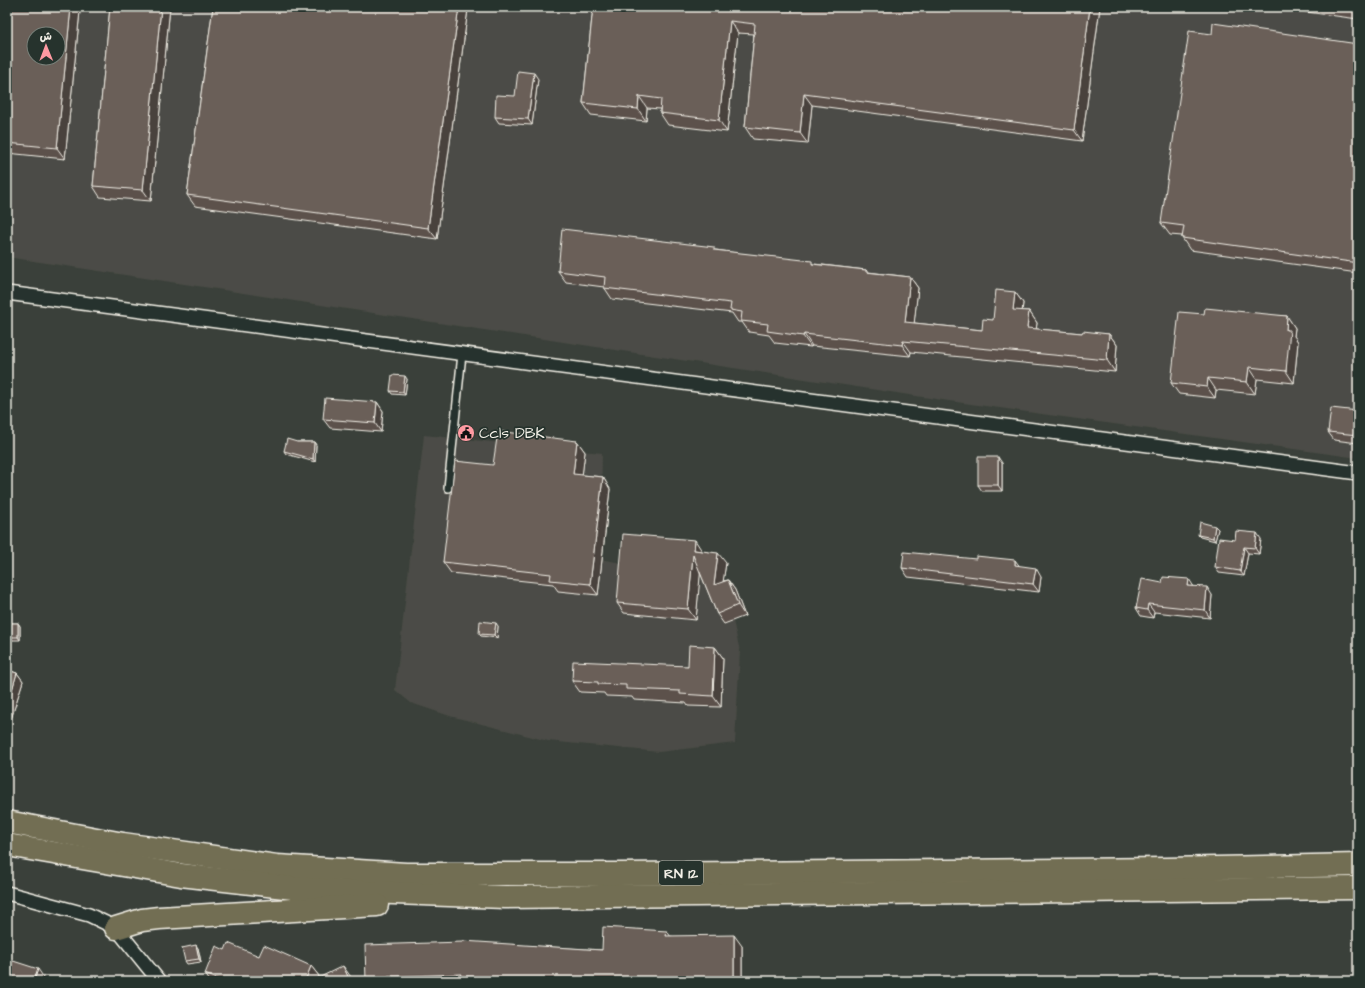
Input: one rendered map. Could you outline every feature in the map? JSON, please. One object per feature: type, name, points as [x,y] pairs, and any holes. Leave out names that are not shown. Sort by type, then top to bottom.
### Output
[{"type":"highway","name":"RN 12","points":[[7,822],[123,844],[277,866],[406,874],[619,874],[1358,866]]},
{"type":"highway","name":"RN 12","points":[[7,845],[180,875],[293,888],[513,897],[1358,888]]},
{"type":"highway","points":[[116,928],[154,918],[384,905],[420,899],[438,894]]},
{"type":"street","points":[[7,293],[1358,473]]},
{"type":"street","points":[[7,893],[89,915],[116,928],[158,981]]},
{"type":"lane","points":[[448,488],[462,354]]},
{"type":"shaded area","points":[[7,7],[1358,7],[1358,458],[949,401],[7,257]]},
{"type":"shaded area","points":[[424,435],[602,453],[600,559],[724,582],[740,651],[735,743],[659,752],[548,741],[450,716],[411,703],[395,690]]},
{"type":"building","points":[[7,7],[71,7],[66,57],[66,26],[26,26],[26,66],[65,66],[57,148],[7,143]]},
{"type":"building","points":[[110,7],[161,7],[143,190],[93,186]]},
{"type":"building","points":[[213,7],[459,7],[428,228],[187,195]]},
{"type":"building","points":[[593,7],[1090,7],[1074,130],[804,94],[800,133],[745,127],[755,24],[730,21],[719,120],[660,113],[661,99],[639,96],[638,109],[583,103]]},
{"type":"building","points":[[1346,7],[1358,7],[1358,9]]},
{"type":"building","points":[[1213,23],[1358,44],[1358,263],[1182,238],[1184,226],[1161,223],[1189,31],[1212,34]]},
{"type":"building","points":[[518,71],[534,73],[528,119],[495,117],[496,95],[515,96]]},
{"type":"building","points":[[562,229],[714,247],[714,250],[812,261],[812,264],[910,277],[905,322],[982,330],[983,319],[993,320],[996,290],[1015,292],[1013,310],[1029,311],[1027,328],[1109,334],[1107,360],[903,341],[902,345],[804,334],[803,336],[767,331],[768,324],[741,321],[742,312],[730,310],[731,303],[604,288],[605,277],[558,271]]},
{"type":"building","points":[[1205,308],[1287,316],[1286,330],[1290,330],[1286,371],[1249,367],[1247,382],[1208,378],[1207,387],[1171,383],[1179,312],[1204,314]]},
{"type":"building","points":[[392,375],[405,376],[403,392],[390,391]]},
{"type":"building","points":[[325,398],[377,402],[375,423],[323,419]]},
{"type":"building","points":[[1331,408],[1358,411],[1358,435],[1328,432]]},
{"type":"building","points":[[498,431],[577,441],[573,474],[603,477],[590,584],[550,580],[551,574],[443,562],[455,461],[493,465]]},
{"type":"building","points":[[287,439],[297,442],[314,442],[313,459],[284,451]]},
{"type":"building","points":[[978,457],[998,457],[998,485],[978,485]]},
{"type":"building","points":[[1200,522],[1215,526],[1213,538],[1198,535]]},
{"type":"building","points":[[1236,531],[1257,533],[1255,548],[1244,547],[1240,571],[1215,567],[1219,538],[1235,540]]},
{"type":"building","points":[[623,534],[695,540],[694,550],[718,553],[714,585],[728,580],[738,605],[717,614],[693,555],[688,609],[617,603]]},
{"type":"building","points":[[904,552],[976,559],[976,556],[1015,560],[1015,565],[1036,568],[1033,584],[902,568]]},
{"type":"building","points":[[1163,577],[1189,579],[1188,586],[1207,587],[1205,610],[1148,604],[1147,610],[1136,608],[1142,579],[1162,583]]},
{"type":"building","points":[[480,621],[496,623],[494,635],[479,634]]},
{"type":"building","points":[[7,623],[18,623],[18,637],[7,637]]},
{"type":"building","points":[[689,645],[715,647],[713,696],[680,694],[680,691],[626,689],[626,685],[572,681],[573,661],[688,666]]},
{"type":"building","points":[[7,670],[17,673],[7,707]]},
{"type":"building","points":[[603,927],[667,931],[666,936],[734,935],[734,977],[663,978],[663,981],[510,981],[460,976],[461,974],[383,977],[383,981],[366,981],[365,945],[463,941],[602,950]]},
{"type":"building","points":[[228,943],[259,956],[264,945],[311,966],[305,981],[222,981],[205,974],[216,946],[225,950]]},
{"type":"building","points":[[196,945],[199,959],[185,961],[182,948]]},
{"type":"building","points":[[7,959],[38,969],[34,981],[7,981]]},
{"type":"building","points":[[343,966],[350,981],[312,981]]},
{"type":"place","name":"Ccls DBK","points":[[466,433]]}]
